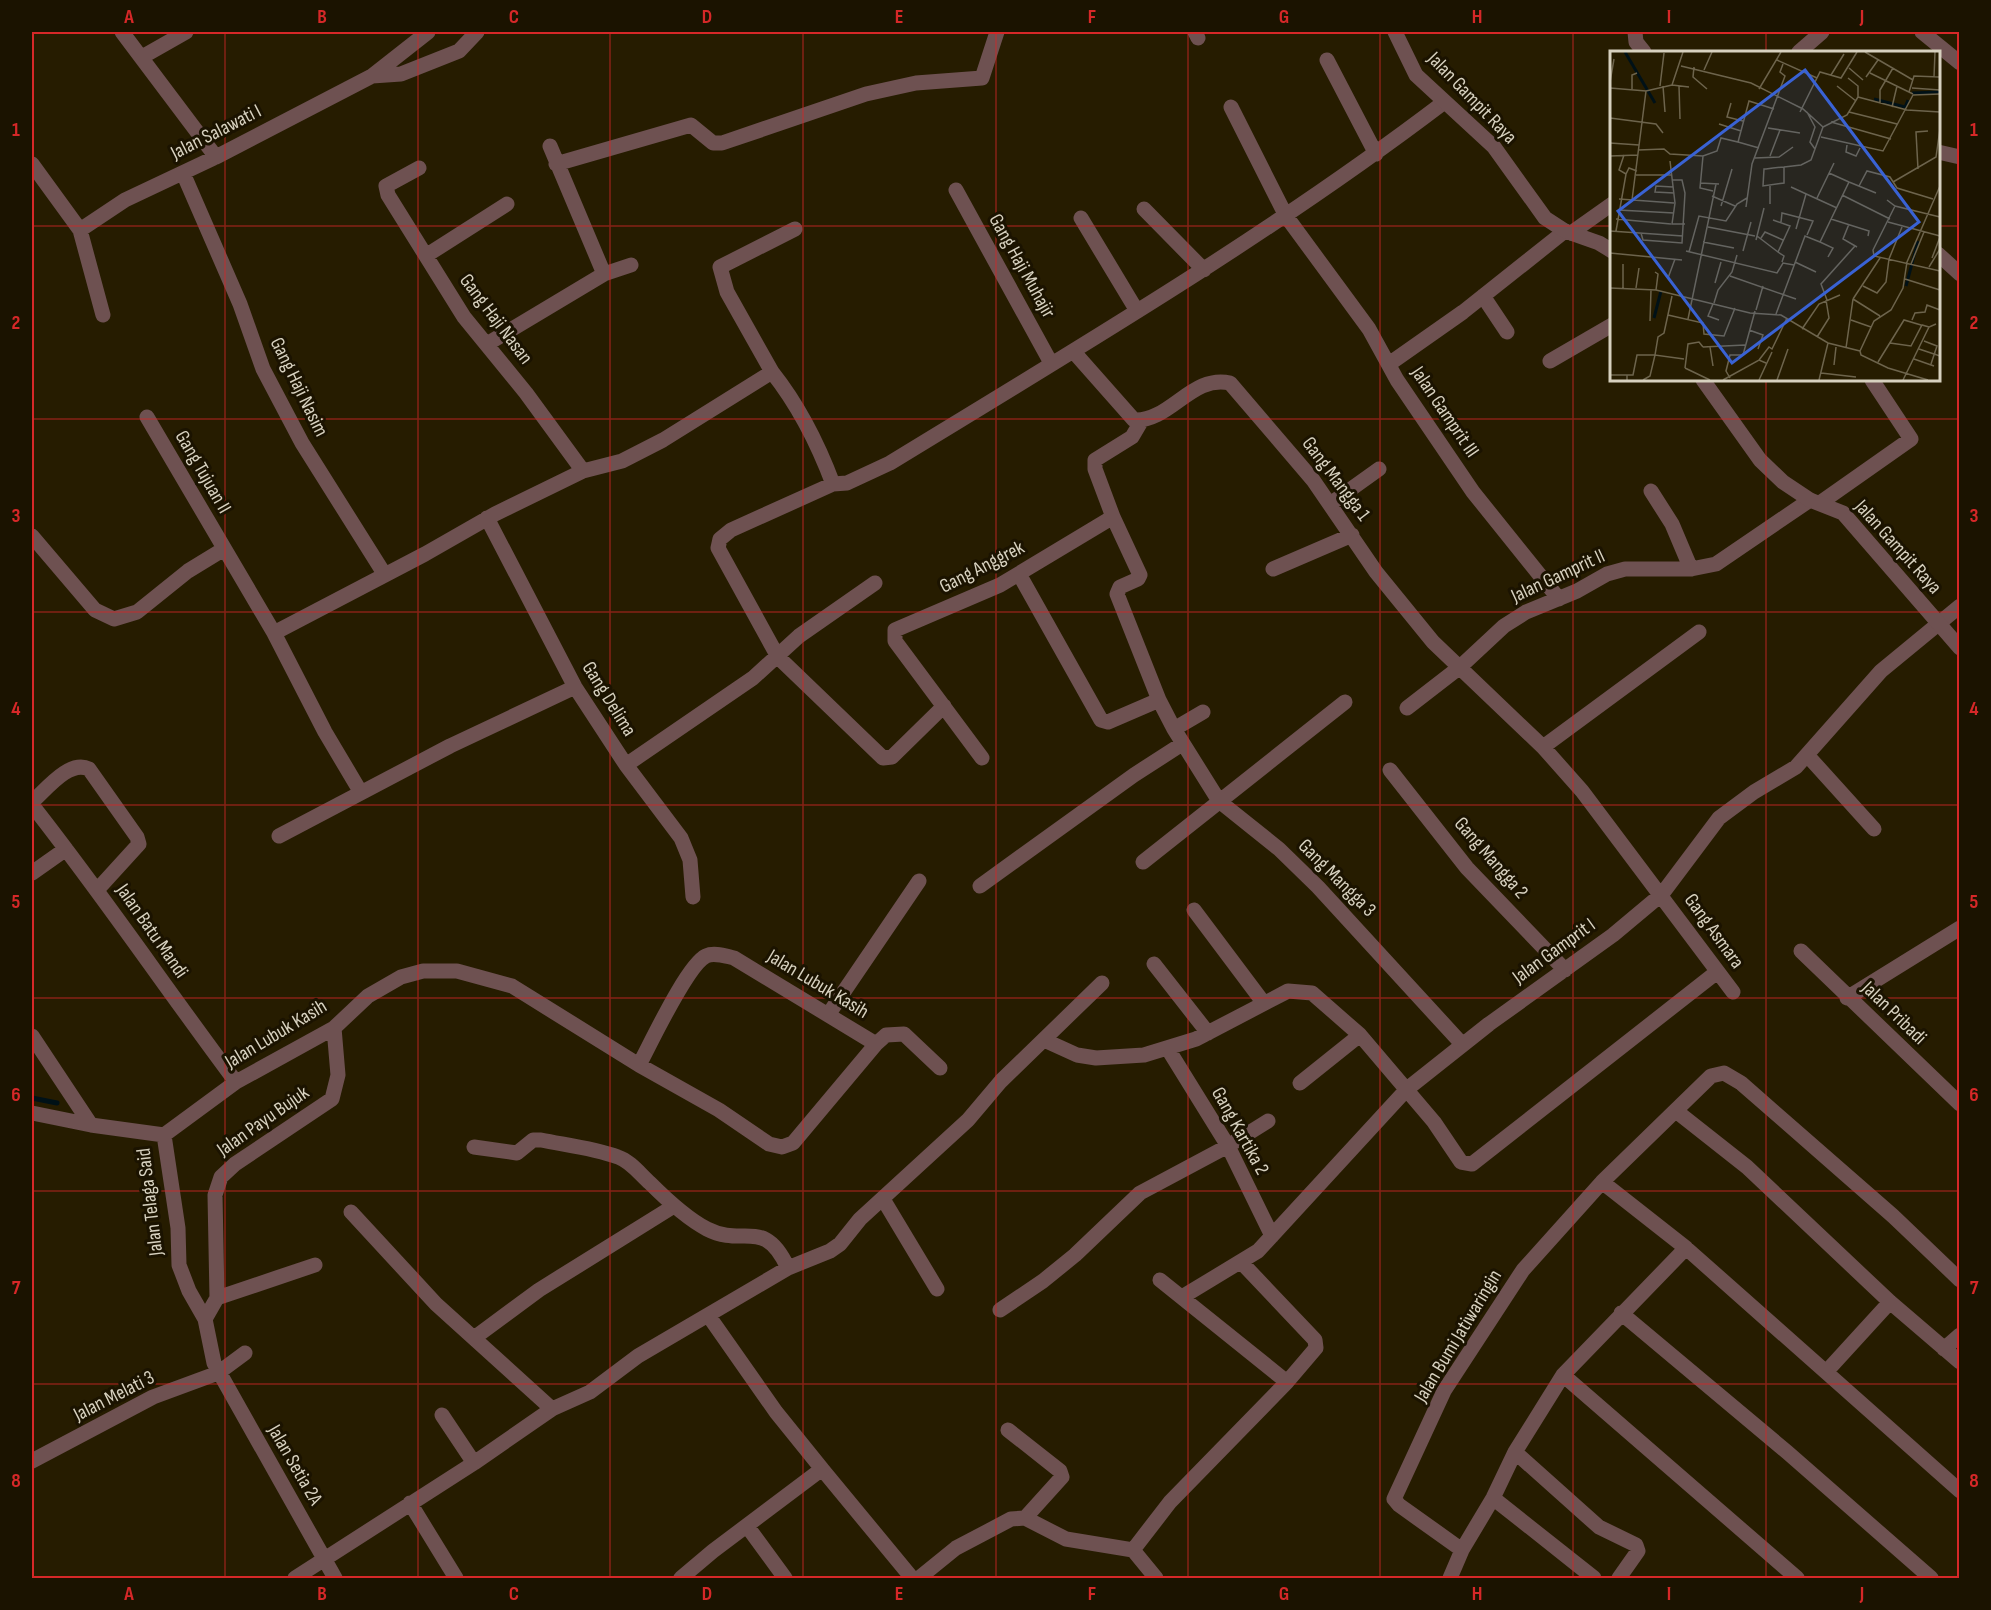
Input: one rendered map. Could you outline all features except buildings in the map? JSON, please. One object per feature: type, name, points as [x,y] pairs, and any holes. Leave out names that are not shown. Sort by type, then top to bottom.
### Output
[{"type":"street","points":[[122,32],[216,157]]},
{"type":"street","points":[[142,57],[186,32]]},
{"type":"street","name":"Jalan Salawati I","points":[[80,230],[125,200],[216,157],[372,76],[428,32]]},
{"type":"street","name":"Jalan Salawati I","points":[[372,76],[401,74],[459,51],[477,32]]},
{"type":"street","points":[[556,164],[691,125],[713,143],[722,143],[866,94],[916,83],[982,78],[998,32]]},
{"type":"street","name":"Jalan Gampit Raya","points":[[1395,32],[1416,75],[1443,103],[1494,147],[1545,218],[1568,232],[1610,250]]},
{"type":"street","points":[[1635,32],[1636,42],[1643,51]]},
{"type":"street","points":[[1804,51],[1822,32]]},
{"type":"street","points":[[1922,32],[1959,63]]},
{"type":"street","points":[[1327,60],[1376,154]]},
{"type":"street","points":[[944,706],[892,757],[884,758],[778,657],[718,548],[720,539],[731,530],[833,484],[847,483],[890,463],[1204,270],[1376,154],[1443,103]]},
{"type":"street","points":[[1231,106],[1286,216],[1369,329],[1389,364]]},
{"type":"street","points":[[550,146],[604,274]]},
{"type":"street","points":[[1940,152],[1959,157]]},
{"type":"street","points":[[32,164],[80,230],[103,315]]},
{"type":"street","name":"Gang Haji Nasan","points":[[419,168],[386,186],[386,190],[464,317],[583,471]]},
{"type":"street","name":"Gang Haji Nasim","points":[[183,173],[240,304],[263,369],[302,443],[385,575]]},
{"type":"street","name":"Gang Haji Muhajir","points":[[956,189],[1051,363]]},
{"type":"street","points":[[427,255],[507,204]]},
{"type":"street","name":"Jalan Gamprit III","points":[[1559,599],[1473,492],[1389,364],[1568,232],[1610,205]]},
{"type":"street","points":[[1144,209],[1204,270]]},
{"type":"street","points":[[1082,218],[1137,311]]},
{"type":"street","points":[[795,230],[720,267],[728,292],[772,372],[793,399],[822,455],[833,484]]},
{"type":"street","points":[[1940,256],[1959,274]]},
{"type":"street","points":[[487,344],[604,274],[631,265]]},
{"type":"street","points":[[1483,296],[1507,332]]},
{"type":"street","points":[[1550,361],[1610,326]]},
{"type":"street","points":[[1073,351],[1129,417],[1142,420],[1132,436],[1095,460],[1095,470],[1113,517]]},
{"type":"street","points":[[274,633],[487,518],[583,471],[622,461],[663,440],[772,372]]},
{"type":"street","name":"Gang Mangga 1","points":[[1142,420],[1151,418],[1203,385],[1218,380],[1230,383],[1330,504],[1390,590],[1433,642],[1543,747],[1582,791],[1662,894]]},
{"type":"street","name":"Jalan Gampit Raya","points":[[1704,381],[1760,460],[1783,482],[1815,501],[1843,513],[1897,573],[1959,648]]},
{"type":"street","name":"Jalan Gamprit II","points":[[1407,708],[1460,667],[1504,626],[1526,612],[1559,599],[1607,574],[1624,569],[1691,569],[1723,560],[1911,439],[1873,381]]},
{"type":"street","name":"Gang Tujuan II","points":[[147,417],[274,633],[325,732],[360,792]]},
{"type":"street","points":[[1330,504],[1379,469]]},
{"type":"street","points":[[1651,491],[1672,524],[1691,569]]},
{"type":"street","name":"Gang Anggrek","points":[[982,758],[895,641],[895,630],[1019,574],[1113,517]]},
{"type":"street","name":"Gang Mangga 3","points":[[1113,517],[1140,575],[1138,579],[1120,587],[1117,594],[1158,700],[1182,744],[1219,801],[1279,849],[1318,887],[1462,1044]]},
{"type":"street","name":"Gang Delima","points":[[487,518],[575,687],[626,765],[681,838],[690,860],[693,897]]},
{"type":"street","points":[[1272,569],[1352,535]]},
{"type":"street","points":[[32,536],[94,610],[114,619],[137,612],[188,571],[224,549]]},
{"type":"street","points":[[1019,574],[1101,720],[1108,722],[1158,700]]},
{"type":"street","points":[[626,765],[753,678],[799,636],[875,583]]},
{"type":"street","name":"Jalan Gamprit I","points":[[1182,1297],[1242,1263],[1272,1236],[1407,1089],[1462,1044],[1613,935],[1662,894],[1677,877],[1719,818],[1754,792],[1786,774],[1808,756],[1881,671],[1959,606]]},
{"type":"street","points":[[1543,747],[1700,632]]},
{"type":"street","points":[[279,836],[360,792],[575,687]]},
{"type":"street","points":[[1143,862],[1345,702]]},
{"type":"street","points":[[1174,729],[1203,712]]},
{"type":"street","points":[[980,886],[1134,775],[1182,744]]},
{"type":"street","points":[[1808,756],[1874,829]]},
{"type":"street","points":[[32,804],[70,769],[80,767],[89,769],[137,837],[139,844],[98,889]]},
{"type":"street","name":"Gang Mangga 2","points":[[1390,770],[1467,868],[1565,970]]},
{"type":"street","name":"Jalan Batu Mandi","points":[[32,804],[98,889],[236,1082]]},
{"type":"street","points":[[32,873],[66,849]]},
{"type":"street","points":[[828,1015],[919,881]]},
{"type":"street","name":"Gang Asmara","points":[[1662,894],[1733,992]]},
{"type":"street","points":[[1194,910],[1263,1002]]},
{"type":"street","points":[[1847,998],[1959,928]]},
{"type":"street","name":"Jalan Pribadi","points":[[1801,951],[1959,1104]]},
{"type":"street","name":"Jalan Lubuk Kasih","points":[[164,1135],[236,1082],[334,1028],[368,996],[401,977],[423,971],[457,971],[512,986],[639,1065],[718,1110],[769,1144],[782,1147],[793,1143],[876,1044],[734,958],[718,954],[706,955],[692,968],[639,1065]]},
{"type":"street","points":[[1154,964],[1208,1033]]},
{"type":"street","points":[[1044,1040],[1077,1055],[1096,1059],[1144,1055],[1168,1049],[1208,1033],[1263,1002],[1288,991],[1312,993],[1360,1035],[1407,1089],[1461,1162],[1472,1164],[1717,972]]},
{"type":"street","points":[[295,1578],[474,1463],[552,1409],[590,1392],[638,1356],[788,1268],[830,1251],[840,1244],[860,1219],[968,1120],[1001,1081],[1102,983]]},
{"type":"street","name":"Jalan Payu Bujuk","points":[[217,1298],[215,1195],[221,1177],[235,1164],[332,1099],[338,1076],[334,1028]]},
{"type":"street","points":[[876,1044],[886,1035],[904,1034],[940,1068]]},
{"type":"street","points":[[32,1035],[91,1125]]},
{"type":"street","points":[[1300,1083],[1360,1035]]},
{"type":"street","name":"Gang Kartika 2","points":[[1168,1049],[1228,1146],[1272,1236]]},
{"type":"street","name":"Jalan Bumi Jatiwaringin","points":[[1462,1550],[1394,1499],[1396,1491],[1412,1466],[1444,1391],[1523,1270],[1602,1182],[1711,1076],[1718,1073],[1732,1077],[1893,1216],[1959,1280]]},
{"type":"street","points":[[1676,1111],[1747,1167],[1890,1302],[1959,1362]]},
{"type":"street","name":"Jalan Telaga Said","points":[[32,1113],[91,1125],[164,1135],[178,1228],[179,1265],[189,1291],[205,1319],[218,1373]]},
{"type":"street","points":[[1000,1310],[1043,1281],[1075,1255],[1140,1193],[1228,1146],[1268,1121]]},
{"type":"street","points":[[474,1147],[517,1153],[533,1140],[541,1140],[620,1157],[674,1206],[708,1230],[766,1239],[779,1249],[788,1268]]},
{"type":"street","points":[[1602,1182],[1686,1248],[1959,1491]]},
{"type":"street","points":[[883,1199],[937,1289]]},
{"type":"street","points":[[474,1338],[539,1290],[674,1206]]},
{"type":"street","points":[[351,1212],[436,1304],[552,1409]]},
{"type":"street","points":[[1450,1578],[1462,1550],[1493,1498],[1515,1452],[1563,1375],[1686,1248]]},
{"type":"street","points":[[1133,1550],[1170,1502],[1311,1357],[1316,1348],[1315,1340],[1242,1263]]},
{"type":"street","points":[[205,1319],[217,1298],[315,1265]]},
{"type":"street","points":[[1160,1280],[1287,1382]]},
{"type":"street","points":[[1826,1372],[1890,1302]]},
{"type":"street","points":[[1621,1313],[1787,1452],[1931,1578]]},
{"type":"street","points":[[708,1315],[776,1412],[912,1578]]},
{"type":"street","points":[[1944,1349],[1959,1335]]},
{"type":"street","name":"Jalan Melati 3","points":[[32,1461],[153,1397],[218,1373],[245,1353]]},
{"type":"street","name":"Jalan Setia 2A","points":[[218,1373],[335,1578]]},
{"type":"street","points":[[1563,1375],[1797,1578]]},
{"type":"street","points":[[442,1415],[474,1463]]},
{"type":"street","points":[[1008,1430],[1060,1472],[1062,1478],[1025,1518]]},
{"type":"street","points":[[1515,1452],[1599,1527],[1636,1545],[1638,1551],[1619,1578]]},
{"type":"street","points":[[681,1578],[822,1469]]},
{"type":"street","points":[[1493,1498],[1594,1578]]},
{"type":"street","points":[[410,1503],[456,1578]]},
{"type":"street","points":[[919,1578],[956,1548],[1011,1519],[1025,1518],[1066,1539],[1133,1550]]},
{"type":"street","points":[[747,1526],[785,1578]]},
{"type":"street","points":[[1133,1550],[1147,1575]]},
{"type":"waterway","points":[[32,1098],[57,1103]]}]
